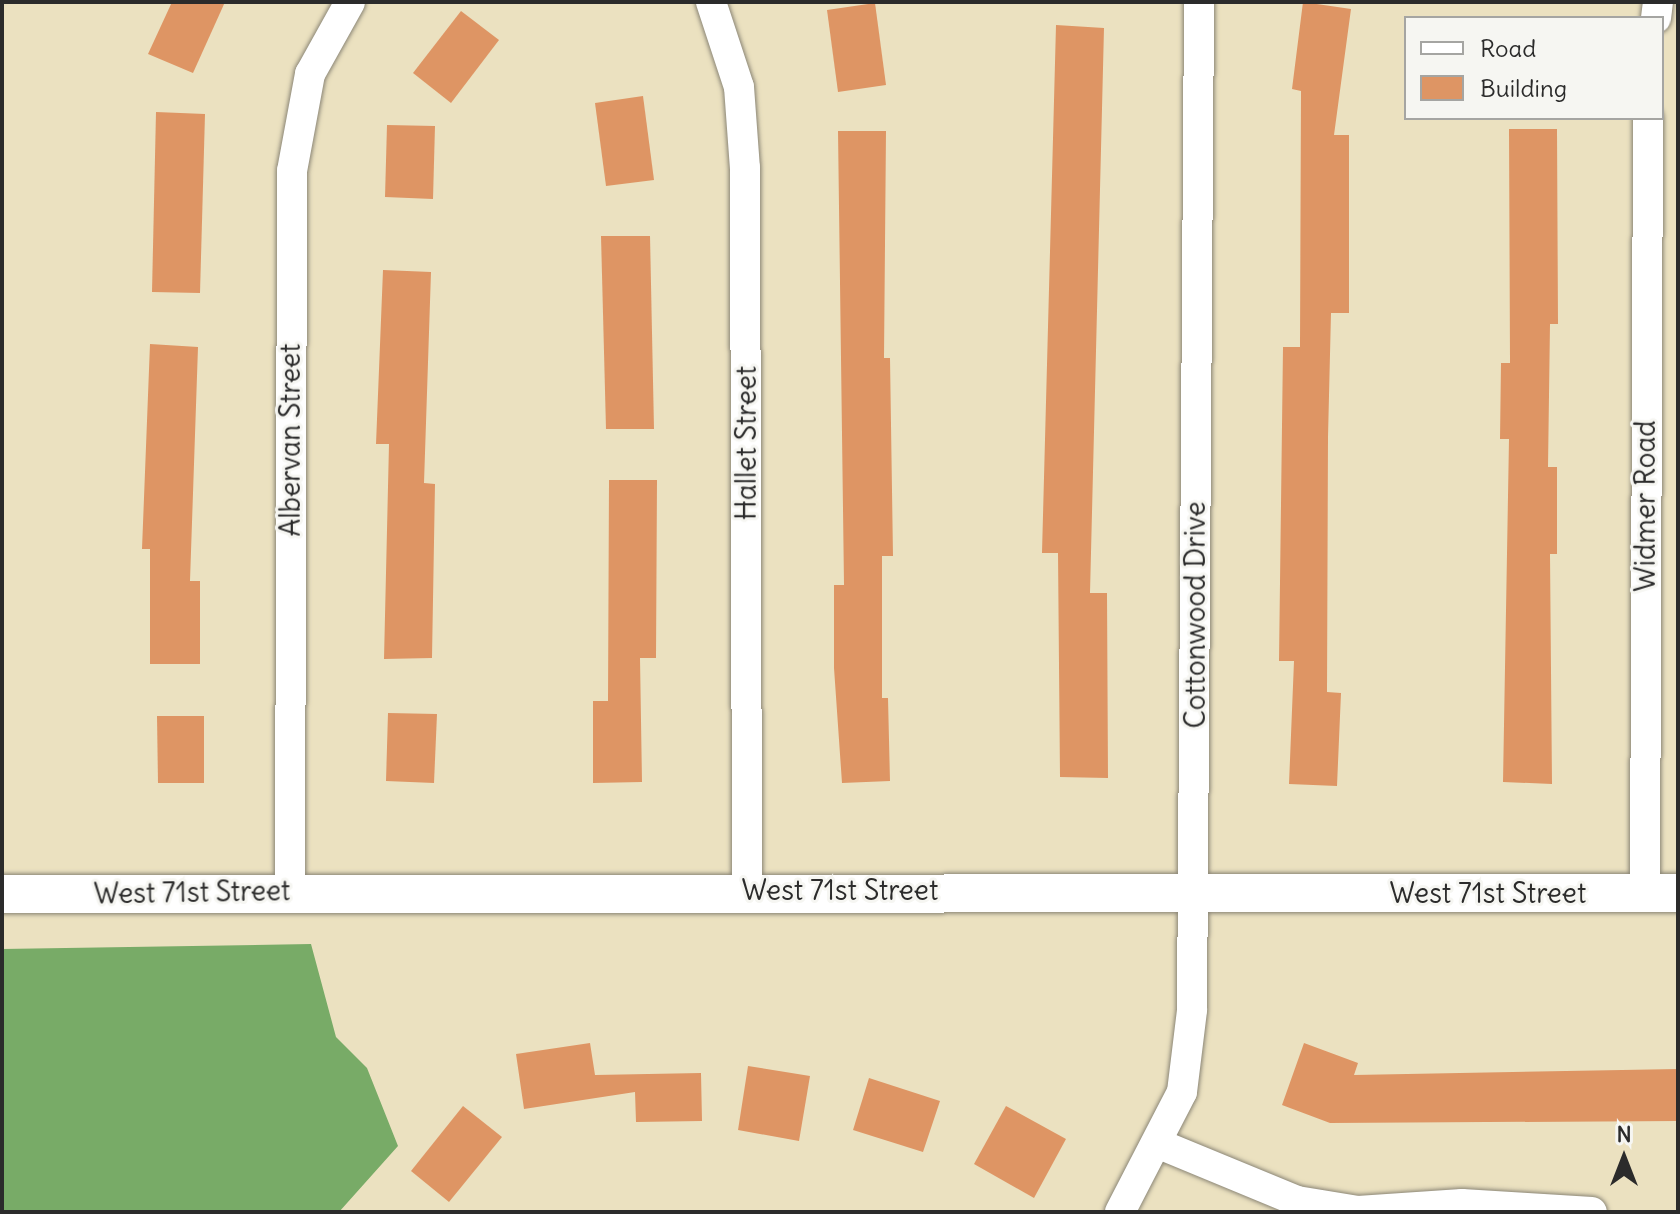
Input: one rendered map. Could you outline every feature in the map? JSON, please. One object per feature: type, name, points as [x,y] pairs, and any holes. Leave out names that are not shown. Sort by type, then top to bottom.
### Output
[{"type":"street","name":"Albervan Street","points":[[290,891],[292,171],[310,74],[350,2]]},
{"type":"street","name":"Hallet Street","points":[[711,2],[739,87],[745,168],[747,889]]},
{"type":"street","name":"Cottonwood Drive","points":[[1120,1212],[1159,1144],[1182,1092],[1197,892],[1199,2]]},
{"type":"street","name":"Widmer Road","points":[[1648,120],[1661,893]]},
{"type":"street","name":"West 71st Street","points":[[2,894],[747,889],[1661,893]]},
{"type":"street","points":[[1159,1144],[1297,1201],[1358,1211],[1462,1204],[1592,1212]]},
{"type":"green space","points":[[311,944],[336,1037],[367,1068],[398,1146],[339,1212],[2,1212],[2,949]]},
{"type":"building","points":[[172,2],[225,2],[193,73],[148,54]]},
{"type":"building","points":[[1303,2],[1351,9],[1334,135],[1349,135],[1349,313],[1331,313],[1328,437],[1327,692],[1341,693],[1337,786],[1289,784],[1294,661],[1279,661],[1283,347],[1300,347],[1301,91],[1292,89]]},
{"type":"building","points":[[875,3],[886,85],[838,92],[827,10]]},
{"type":"building","points":[[461,11],[499,40],[451,103],[413,73]]},
{"type":"building","points":[[1056,25],[1104,28],[1090,593],[1107,593],[1108,778],[1060,777],[1058,553],[1042,553]]},
{"type":"building","points":[[643,96],[654,180],[606,186],[595,103]]},
{"type":"building","points":[[156,112],[205,114],[200,293],[152,292]]},
{"type":"building","points":[[387,125],[435,126],[433,199],[385,197]]},
{"type":"building","points":[[1509,129],[1557,129],[1558,324],[1550,324],[1548,467],[1557,467],[1557,554],[1550,554],[1552,784],[1503,782],[1509,439],[1500,439],[1501,363],[1510,363]]},
{"type":"building","points":[[838,131],[886,131],[884,358],[890,358],[893,556],[882,556],[882,698],[888,698],[890,781],[842,783],[834,668],[834,585],[844,585]]},
{"type":"building","points":[[601,236],[650,236],[654,429],[606,429]]},
{"type":"building","points":[[383,270],[431,272],[424,483],[435,484],[432,658],[384,659],[389,444],[376,444]]},
{"type":"building","points":[[150,344],[198,347],[190,581],[200,581],[200,664],[150,664],[150,549],[142,549]]},
{"type":"building","points":[[609,480],[657,480],[656,658],[640,658],[642,782],[593,783],[593,701],[608,701]]},
{"type":"building","points":[[388,713],[437,714],[434,783],[386,781]]},
{"type":"building","points":[[157,716],[204,716],[204,783],[158,783]]},
{"type":"building","points":[[590,1043],[595,1075],[701,1073],[702,1121],[636,1122],[635,1092],[524,1109],[516,1054]]},
{"type":"building","points":[[1304,1043],[1358,1063],[1354,1075],[1678,1069],[1678,1121],[1330,1123],[1282,1105]]},
{"type":"building","points":[[748,1066],[810,1076],[799,1141],[738,1130]]},
{"type":"building","points":[[869,1078],[940,1101],[923,1152],[853,1130]]},
{"type":"building","points":[[463,1106],[502,1137],[449,1202],[411,1171]]},
{"type":"building","points":[[1006,1106],[1066,1139],[1034,1198],[974,1164]]}]
